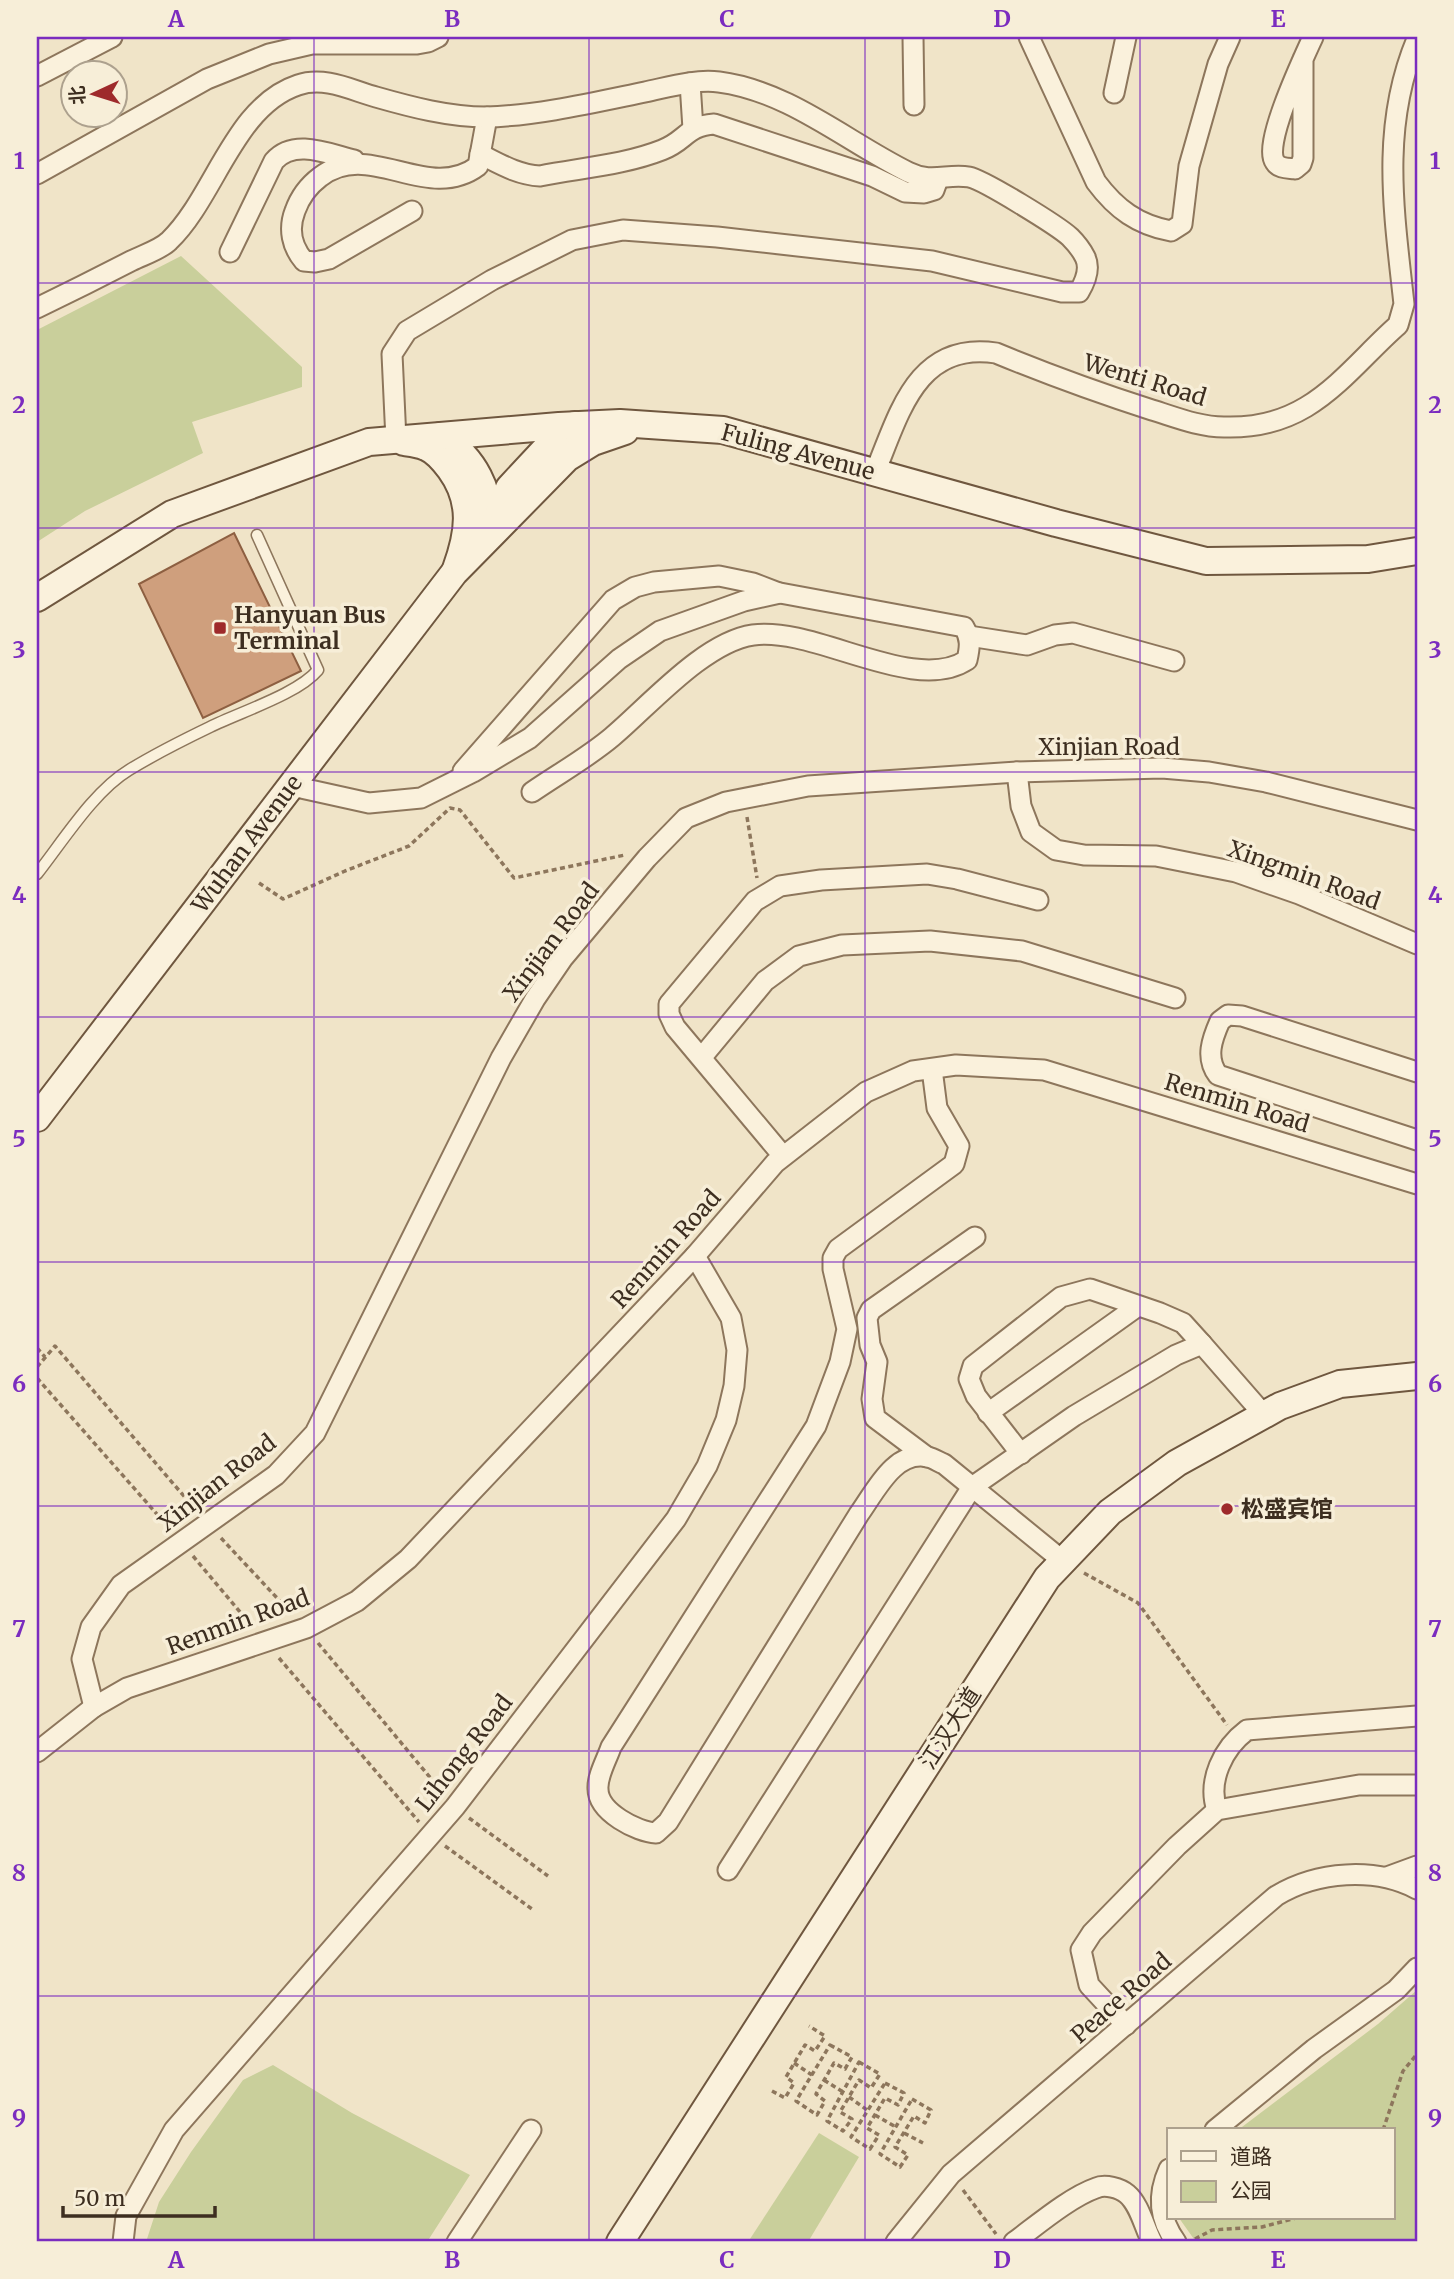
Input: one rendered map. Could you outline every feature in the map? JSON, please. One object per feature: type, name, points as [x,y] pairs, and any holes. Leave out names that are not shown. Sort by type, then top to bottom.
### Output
[{"type":"main road","name":"Fuling Avenue","points":[[37,598],[172,514],[369,442],[620,423],[723,430],[1056,523],[1206,561],[1368,559],[1417,551]]},
{"type":"main road","points":[[456,572],[495,524],[509,488],[550,444],[575,425]]},
{"type":"main road","points":[[456,572],[567,458],[593,442],[625,431],[660,426]]},
{"type":"main road","points":[[442,436],[458,447],[474,468],[488,500],[489,515],[485,533],[456,572]]},
{"type":"main road","points":[[396,440],[426,447],[442,459],[459,482],[465,500],[467,523],[466,541],[456,572]]},
{"type":"main road","name":"Wuhan Avenue","points":[[37,1118],[456,572]]},
{"type":"main road","name":"江汉大道","points":[[620,2242],[1039,1589],[1063,1561],[1110,1512],[1177,1463],[1280,1406],[1340,1384],[1417,1376]]},
{"type":"street","points":[[37,76],[112,37]]},
{"type":"street","points":[[37,174],[207,79],[269,54],[312,44],[418,44],[438,37]]},
{"type":"street","points":[[913,37],[914,105]]},
{"type":"street","points":[[1029,37],[1096,182],[1110,201],[1125,213],[1153,227],[1171,231],[1182,224],[1189,166],[1218,64],[1230,37]]},
{"type":"street","points":[[1114,93],[1126,37]]},
{"type":"street","points":[[1303,59],[1303,158],[1295,169],[1282,167],[1275,162],[1275,135],[1303,59],[1313,37]]},
{"type":"street","name":"Wenti Road","points":[[875,472],[911,388],[941,361],[981,351],[996,353],[1094,392],[1195,424],[1223,428],[1261,426],[1307,407],[1408,328],[1394,217],[1391,155],[1399,92],[1417,39]]},
{"type":"street","points":[[37,309],[168,242],[203,199],[228,154],[255,115],[274,98],[298,85],[311,83],[340,85],[443,114],[486,117],[563,108],[690,83],[716,81],[742,86],[782,102],[912,174],[938,180],[953,176],[971,177],[1002,193],[1069,237],[1087,259],[1087,279],[1079,292],[1062,292],[932,261],[717,237],[624,230],[572,240],[492,280],[407,331],[392,354],[396,440]]},
{"type":"street","points":[[690,83],[693,128]]},
{"type":"street","points":[[230,252],[274,161],[281,153],[294,149],[316,150],[419,177],[441,179],[469,173],[478,166],[486,117]]},
{"type":"street","points":[[480,154],[516,172],[540,176],[641,157],[677,143],[693,128],[714,124],[872,176],[905,192],[924,194],[934,190],[938,180]]},
{"type":"street","points":[[369,164],[345,163],[328,170],[310,185],[298,202],[292,235],[295,250],[304,261],[329,259],[412,211]]},
{"type":"street","points":[[453,782],[613,600],[635,587],[654,582],[719,576],[753,583],[780,593],[964,627],[969,635],[967,660],[957,666],[925,670],[875,661],[786,635],[753,635],[724,645],[672,681],[610,738],[532,792]]},
{"type":"street","points":[[292,786],[369,803],[421,798],[530,738],[619,659],[660,631],[744,601],[780,593]]},
{"type":"street","points":[[969,635],[1027,645],[1055,635],[1073,633],[1174,661]]},
{"type":"street","name":"Xinjian Road","points":[[94,1707],[82,1659],[91,1627],[121,1585],[276,1475],[315,1433],[500,1058],[535,999],[563,958],[648,858],[687,818],[726,802],[808,786],[1017,772],[1162,768],[1209,772],[1266,782],[1417,820]]},
{"type":"street","name":"Xingmin Road","points":[[1017,772],[1021,806],[1031,832],[1056,850],[1084,855],[1156,856],[1236,872],[1299,894],[1417,944]]},
{"type":"street","points":[[783,1156],[675,1027],[670,1014],[669,1004],[755,901],[780,886],[821,880],[927,874],[1038,900]]},
{"type":"street","points":[[702,1057],[765,981],[799,956],[842,945],[930,941],[1022,951],[1175,999]]},
{"type":"street","points":[[1417,1072],[1242,1016],[1228,1015],[1220,1021],[1210,1054],[1212,1066],[1218,1075],[1417,1140]]},
{"type":"street","name":"Renmin Road","points":[[37,1752],[94,1707],[127,1688],[306,1628],[357,1601],[408,1559],[695,1256],[783,1156],[866,1092],[913,1071],[956,1065],[1044,1070],[1417,1184]]},
{"type":"street","points":[[928,1457],[910,1458],[894,1465],[866,1504],[668,1822],[656,1833],[643,1832],[611,1813],[599,1798],[597,1786],[611,1747],[816,1426],[840,1362],[848,1329],[833,1269],[833,1258],[838,1249],[954,1164],[959,1146],[937,1108],[932,1069]]},
{"type":"street","points":[[975,1237],[871,1310],[867,1318],[870,1346],[877,1362],[872,1398],[875,1418],[928,1457],[944,1464],[1063,1561]]},
{"type":"street","name":"Lihong Road","points":[[123,2242],[127,2216],[174,2130],[455,1807],[676,1519],[708,1466],[726,1420],[734,1386],[737,1350],[731,1318],[695,1256]]},
{"type":"street","points":[[1021,1454],[976,1396],[969,1379],[973,1366],[1061,1297],[1090,1289],[1184,1323],[1264,1415]]},
{"type":"street","points":[[988,1413],[1138,1306]]},
{"type":"street","points":[[728,1870],[972,1487],[1074,1416],[1176,1355],[1202,1344]]},
{"type":"street","points":[[1217,1810],[1212,1796],[1225,1753],[1236,1738],[1247,1730],[1417,1716]]},
{"type":"street","points":[[1126,2025],[1089,1985],[1082,1950],[1092,1933],[1177,1846],[1217,1810],[1359,1785],[1417,1785]]},
{"type":"street","points":[[1387,1877],[1417,1866]]},
{"type":"street","name":"Peace Road","points":[[896,2242],[951,2174],[1276,1896],[1289,1888],[1333,1877],[1387,1877],[1417,1889]]},
{"type":"street","points":[[1218,2128],[1314,2049],[1396,1990],[1417,1968]]},
{"type":"street","points":[[457,2242],[531,2130]]},
{"type":"street","points":[[1167,2174],[1160,2203],[1162,2214],[1176,2242]]},
{"type":"street","points":[[1014,2242],[1098,2186],[1113,2187],[1125,2192],[1132,2200],[1152,2242]]},
{"type":"lane","points":[[37,874],[108,784],[128,770],[208,728],[297,687],[312,678],[318,670],[257,535]]},
{"type":"path","points":[[744,799],[761,897]]},
{"type":"path","points":[[259,883],[283,899],[409,846],[450,808],[460,810],[514,878],[634,853]]},
{"type":"path","points":[[37,1367],[55,1346]]},
{"type":"path","points":[[37,1348],[46,1357]]},
{"type":"path","points":[[1063,1561],[1138,1603],[1236,1738]]},
{"type":"path","points":[[772,2091],[785,2098],[794,2082],[786,2077],[805,2045],[815,2051],[825,2035],[809,2026]]},
{"type":"path","points":[[830,2045],[852,2057],[845,2069],[834,2063],[816,2094],[825,2101],[817,2115],[796,2101],[812,2075],[830,2045]]},
{"type":"path","points":[[1384,2128],[1403,2071],[1417,2054]]},
{"type":"path","points":[[859,2062],[880,2074],[870,2088],[859,2080],[840,2112],[852,2119],[843,2131],[827,2121],[843,2092],[859,2062]]},
{"type":"path","points":[[794,2063],[812,2075]]},
{"type":"path","points":[[824,2080],[843,2092]]},
{"type":"path","points":[[885,2083],[904,2094],[898,2105],[885,2098],[867,2129],[878,2135],[870,2149],[851,2137],[868,2110],[885,2083]]},
{"type":"path","points":[[849,2097],[868,2110]]},
{"type":"path","points":[[912,2099],[931,2110],[925,2123],[914,2116],[895,2147],[908,2155],[900,2167],[880,2154],[895,2127],[912,2099]]},
{"type":"path","points":[[875,2115],[895,2127]]},
{"type":"path","points":[[904,2133],[923,2143]]},
{"type":"path","points":[[951,2174],[1003,2242]]},
{"type":"path","points":[[1191,2242],[1212,2230],[1262,2227],[1288,2220]]},
{"type":"green space","points":[[181,256],[302,367],[302,387],[192,422],[203,453],[85,511],[37,542],[37,330]]},
{"type":"green space","points":[[1417,1990],[1417,2242],[1196,2242],[1180,2220],[1394,2220],[1394,2128],[1241,2128],[1378,2024]]},
{"type":"green space","points":[[273,2065],[352,2113],[470,2175],[427,2242],[146,2242],[159,2202],[191,2152],[243,2080]]},
{"type":"green space","points":[[819,2133],[859,2157],[808,2242],[748,2242]]},
{"type":"building","name":"Hanyuan Bus Terminal","points":[[234,533],[301,671],[203,718],[139,584]]},
{"type":"place","name":"Hanyuan Bus Terminal","points":[[220,628]]},
{"type":"place","name":"松盛宾馆","points":[[1227,1509]]}]
